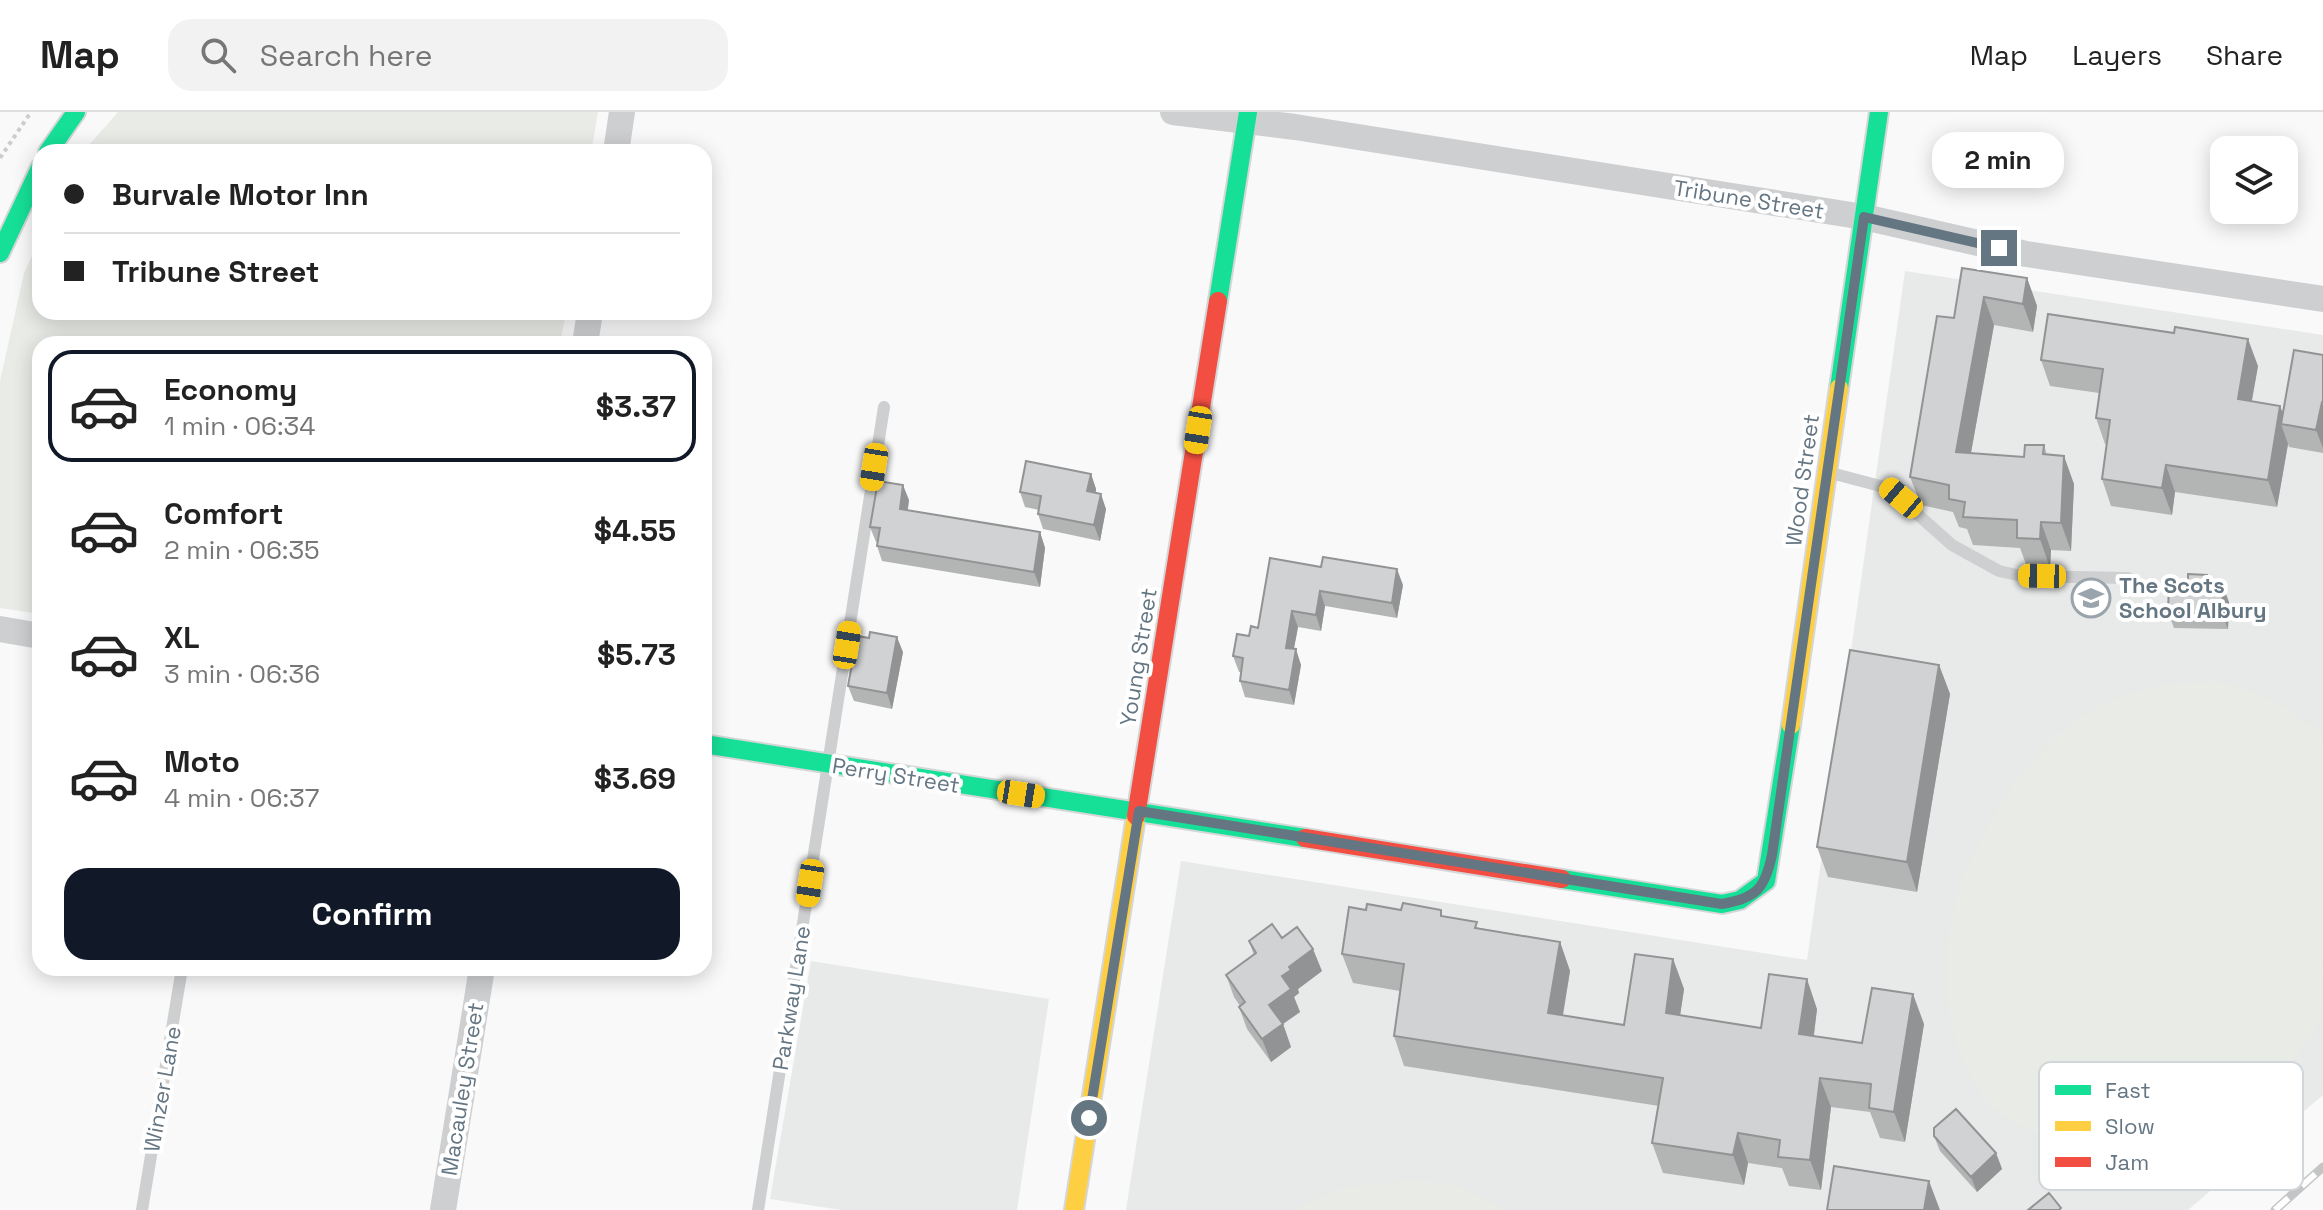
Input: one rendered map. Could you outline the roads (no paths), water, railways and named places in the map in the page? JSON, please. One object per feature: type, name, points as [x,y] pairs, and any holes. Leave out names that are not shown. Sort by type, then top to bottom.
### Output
[{"type":"street","points":[[54,144],[76,112]]},
{"type":"street","points":[[617,144],[622,112]]},
{"type":"street","name":"Tribune Street","points":[[1173,112],[1247,116],[1864,217],[2026,254],[2323,299]]},
{"type":"street","name":"Wood Street","points":[[1772,855],[1879,112]]},
{"type":"street","name":"Young Street","points":[[1074,1210],[1247,116]]},
{"type":"street","points":[[0,253],[32,185]]},
{"type":"street","points":[[0,629],[32,635]]},
{"type":"street","name":"Perry Street","points":[[712,745],[1722,904],[1740,900],[1760,887],[1766,881],[1772,855]]},
{"type":"street","name":"Macauley Street","points":[[443,1210],[481,976]]},
{"type":"lane","name":"Parkway Lane","points":[[758,1210],[884,407]]},
{"type":"lane","points":[[1828,472],[1888,488],[1952,545],[1999,571],[2022,576],[2128,578]]},
{"type":"lane","name":"Winzer Lane","points":[[142,1210],[181,976]]},
{"type":"railway","points":[[2303,1185],[2323,1167]]},
{"type":"railway","points":[[2275,1210],[2297,1190]]},
{"type":"place","name":"The Scots School Albury","points":[[2091,598]]}]
